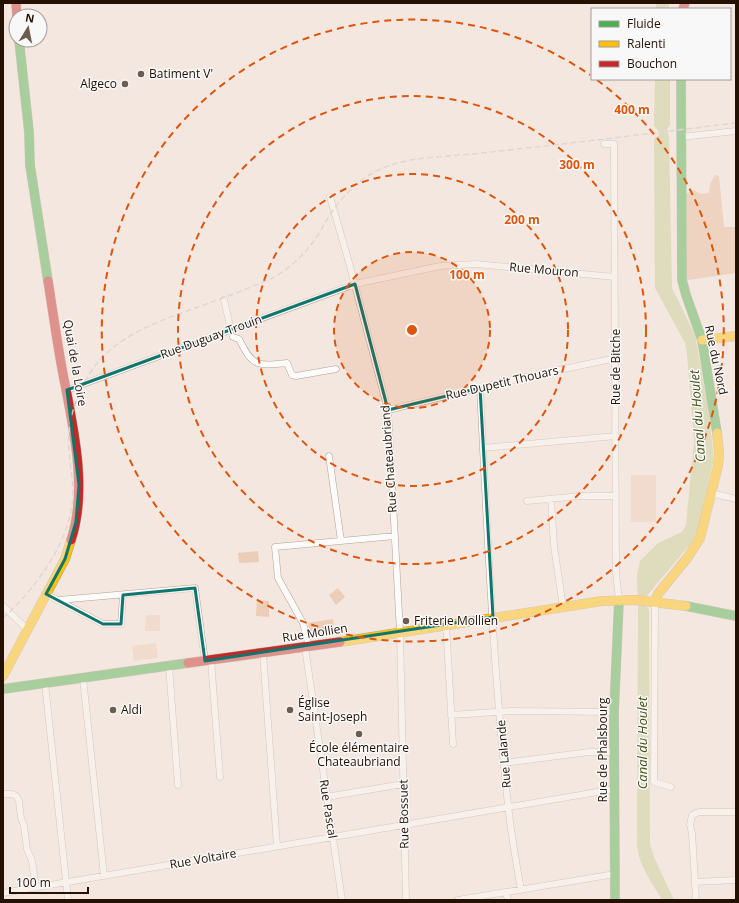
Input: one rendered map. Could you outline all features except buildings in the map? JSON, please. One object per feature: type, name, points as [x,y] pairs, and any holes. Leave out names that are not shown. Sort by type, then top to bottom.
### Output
[{"type":"street","name":"Quai de la Loire","points":[[3,676],[69,550],[78,509],[78,474],[73,424],[63,373],[30,165],[29,132],[20,48]]},
{"type":"street","name":"Rue du Nord","points":[[651,601],[697,543],[702,534],[718,462],[719,449],[702,340],[686,300],[682,280],[681,80]]},
{"type":"street","points":[[681,137],[736,131]]},
{"type":"street","name":"Rue de Bitche","points":[[604,144],[614,144],[616,579],[619,600]]},
{"type":"street","name":"Rue Chateaubriand","points":[[330,197],[355,284],[388,410],[400,632]]},
{"type":"street","name":"Rue Mouron","points":[[355,284],[428,268],[462,264],[615,277]]},
{"type":"street","name":"Rue Duguay Trouin","points":[[67,390],[355,284]]},
{"type":"street","points":[[224,300],[231,330]]},
{"type":"street","points":[[702,340],[736,336]]},
{"type":"street","points":[[233,337],[239,339],[252,360],[266,365],[287,363],[292,375],[296,376],[336,369]]},
{"type":"street","name":"Rue Dupetit Thouars","points":[[388,410],[616,358]]},
{"type":"street","name":"Rue Lalande","points":[[480,388],[493,617],[504,763],[508,807],[520,890]]},
{"type":"street","points":[[483,448],[616,436]]},
{"type":"street","points":[[329,456],[340,541],[395,536]]},
{"type":"street","points":[[711,493],[736,500]]},
{"type":"street","points":[[527,501],[588,496],[616,496]]},
{"type":"street","points":[[551,499],[554,546],[563,607]]},
{"type":"street","name":"Rue Pascal","points":[[340,541],[275,547],[278,578],[303,623],[326,797],[342,900]]},
{"type":"street","points":[[59,600],[195,588],[208,661],[220,776]]},
{"type":"street","points":[[46,594],[103,624],[121,624],[123,595]]},
{"type":"street","name":"Rue de Phalsbourg","points":[[615,900],[614,752],[617,617],[619,600]]},
{"type":"street","name":"Rue Mollien","points":[[3,689],[307,647],[446,624],[602,601],[651,601],[736,616]]},
{"type":"street","points":[[651,601],[654,782],[671,787]]},
{"type":"street","points":[[3,606],[27,629]]},
{"type":"street","points":[[446,624],[453,744]]},
{"type":"street","name":"Rue Bossuet","points":[[400,632],[406,900]]},
{"type":"street","points":[[263,653],[277,846]]},
{"type":"street","points":[[169,666],[178,785]]},
{"type":"street","points":[[83,678],[104,876]]},
{"type":"street","points":[[45,683],[68,900]]},
{"type":"street","points":[[451,715],[500,712],[615,712]]},
{"type":"street","points":[[504,763],[589,752],[614,752]]},
{"type":"street","points":[[326,797],[403,784]]},
{"type":"street","name":"Rue Voltaire","points":[[3,893],[615,789]]},
{"type":"street","points":[[3,794],[12,794],[18,800],[24,826],[27,849],[32,861],[36,888]]},
{"type":"street","points":[[696,900],[692,833],[690,825],[692,815],[699,812],[736,812]]},
{"type":"street","points":[[458,900],[615,874]]},
{"type":"street","points":[[695,882],[736,880]]},
{"type":"street","points":[[506,892],[508,900]]},
{"type":"highlighted area","points":[[355,284],[388,410],[480,388],[493,617],[205,661],[195,588],[123,595],[121,624],[103,624],[46,594],[65,559],[76,522],[79,485],[67,390]]},
{"type":"shaded area","points":[[715,175],[719,176],[724,227],[736,227],[736,273],[688,280],[684,274],[687,238],[686,194],[693,190],[701,194],[709,193],[710,184]]},
{"type":"shaded area","points":[[631,475],[656,475],[656,522],[631,522]]},
{"type":"shaded area","points":[[258,551],[259,562],[239,563],[238,553]]},
{"type":"shaded area","points":[[338,588],[345,597],[336,605],[329,595]]},
{"type":"shaded area","points":[[257,600],[269,601],[269,617],[256,616]]},
{"type":"shaded area","points":[[146,615],[160,615],[160,631],[145,631]]},
{"type":"shaded area","points":[[333,619],[335,634],[311,638],[308,623]]},
{"type":"shaded area","points":[[156,643],[158,658],[134,661],[132,646]]},
{"type":"water","points":[[656,3],[669,3],[669,8],[656,8]]},
{"type":"water","name":"Canal du Houlet","points":[[655,80],[670,80],[670,125],[667,129],[669,137],[672,288],[695,335],[708,407],[713,451],[713,462],[697,533],[691,543],[646,597],[646,605],[649,610],[650,844],[654,857],[674,900],[662,900],[642,865],[637,842],[637,575],[640,561],[658,543],[682,532],[686,525],[694,441],[685,343],[655,288],[654,139],[659,135],[658,130],[654,126]]},
{"type":"railway","points":[[3,618],[28,593],[39,578],[59,546],[66,529],[71,512],[73,495],[73,483],[69,456],[70,422],[82,386],[96,365],[106,354],[129,336],[170,317],[247,289],[275,277],[299,259],[309,248],[333,210],[353,187],[371,174],[392,165],[424,158],[477,154],[736,123]]},
{"type":"traffic: fast","points":[[20,48],[29,132],[30,165],[48,281]]},
{"type":"traffic: fast","points":[[681,80],[682,280],[702,340],[717,433]]},
{"type":"traffic: fast","points":[[615,900],[614,712],[619,600]]},
{"type":"traffic: fast","points":[[686,606],[736,616]]},
{"type":"traffic: fast","points":[[3,689],[188,663]]},
{"type":"traffic: slow","points":[[702,340],[736,336]]},
{"type":"traffic: slow","points":[[655,601],[658,594],[688,557],[700,538],[718,466],[719,453],[717,433]]},
{"type":"traffic: slow","points":[[3,676],[65,559],[71,540]]},
{"type":"traffic: slow","points":[[340,642],[602,601],[636,600],[686,606]]},
{"type":"traffic: jam","points":[[16,3],[16,8]]},
{"type":"traffic: jam","points":[[683,8],[685,3]]},
{"type":"traffic: jam","points":[[48,281],[71,415],[79,479],[76,520],[71,540]]},
{"type":"traffic: jam","points":[[188,663],[340,642]]},
{"type":"place","name":"Batiment V'","points":[[141,74]]},
{"type":"place","name":"Algeco","points":[[125,84]]},
{"type":"place","name":"Friterie Mollien","points":[[406,621]]},
{"type":"place","name":"Aldi","points":[[113,710]]},
{"type":"place","name":"Église Saint-Joseph","points":[[290,710]]},
{"type":"place","name":"École élémentaire Chateaubriand","points":[[359,734]]}]
